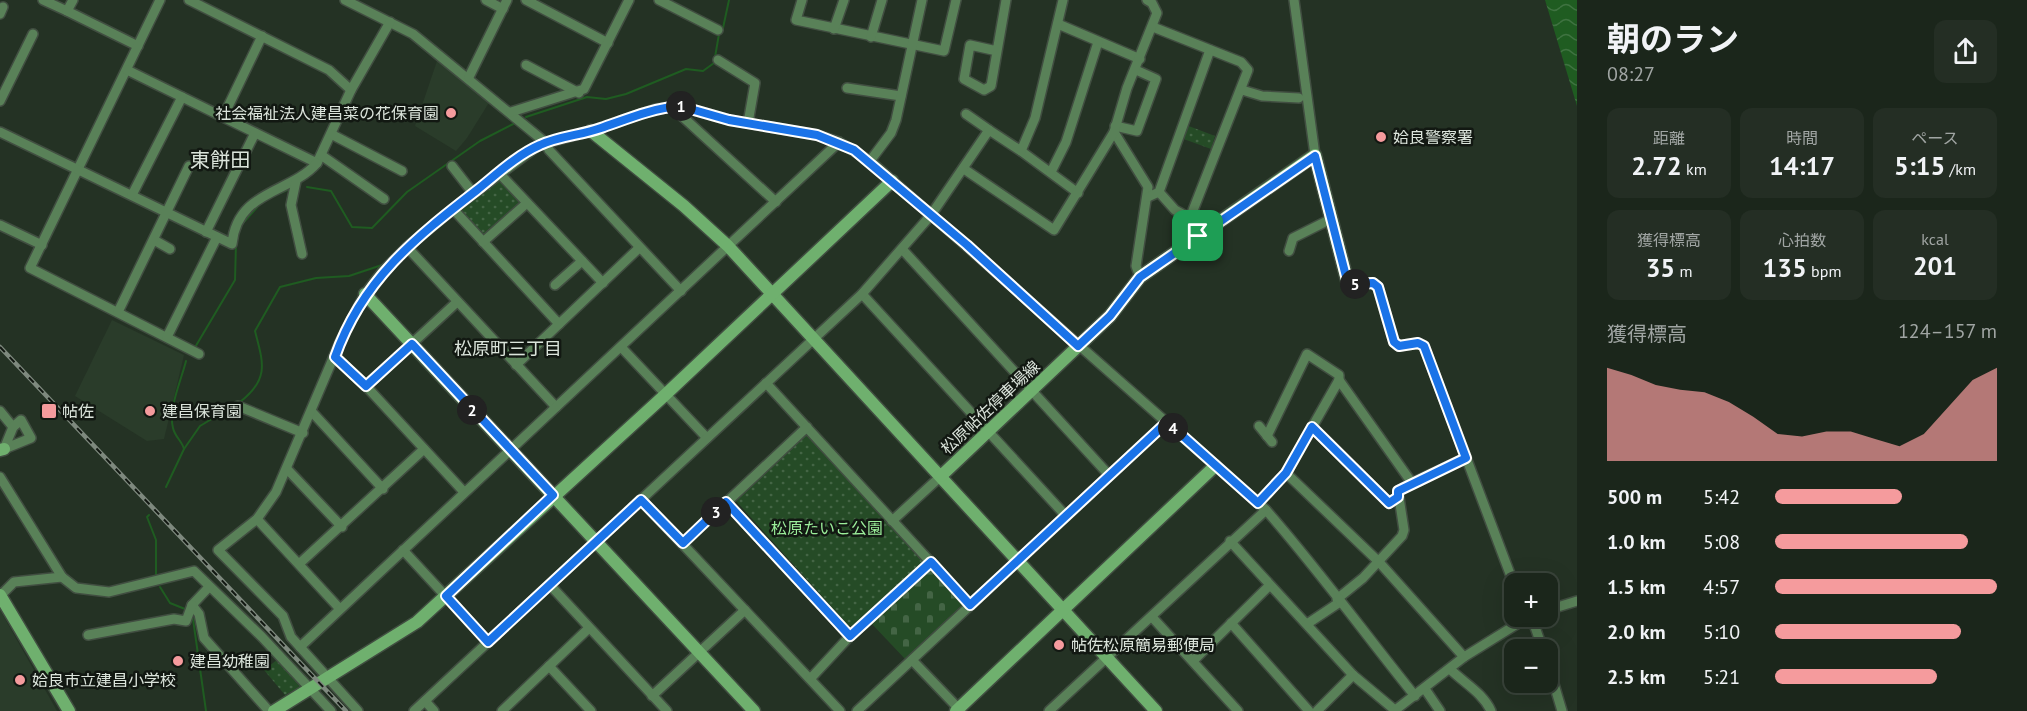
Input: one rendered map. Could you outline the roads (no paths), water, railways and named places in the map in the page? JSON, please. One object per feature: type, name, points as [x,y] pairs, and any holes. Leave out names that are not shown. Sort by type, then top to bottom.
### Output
[{"type":"street","points":[[43,0],[138,46]]},
{"type":"street","points":[[67,11],[73,0]]},
{"type":"street","points":[[160,0],[30,268],[199,354]]},
{"type":"street","points":[[189,0],[329,70],[351,90]]},
{"type":"street","points":[[345,0],[413,34],[469,77],[546,142],[549,150],[681,291]]},
{"type":"street","points":[[469,77],[505,4],[486,0]]},
{"type":"street","points":[[526,0],[608,43]]},
{"type":"street","points":[[510,112],[579,93],[584,89],[629,0]]},
{"type":"street","points":[[659,0],[718,30]]},
{"type":"street","points":[[802,0],[795,20],[944,51],[956,0]]},
{"type":"street","points":[[834,29],[844,0]]},
{"type":"street","points":[[871,37],[882,0]]},
{"type":"street","points":[[870,160],[891,133],[922,0]]},
{"type":"street","points":[[998,51],[970,45],[964,79],[984,90],[991,86],[998,51],[1006,0]]},
{"type":"street","points":[[1021,151],[1035,118],[1063,0]]},
{"type":"street","points":[[1294,0],[1315,156],[1348,284],[1373,283],[1378,287],[1394,342],[1399,346],[1418,343],[1424,346],[1510,573]]},
{"type":"street","points":[[964,170],[1054,230],[1114,129],[1153,27],[1157,13],[1152,1]]},
{"type":"street","points":[[0,132],[232,244],[238,222],[262,195],[296,181],[319,159],[351,90],[390,22]]},
{"type":"street","points":[[1058,24],[1140,59]]},
{"type":"street","points":[[1153,27],[1246,65],[1248,70],[1190,218]]},
{"type":"street","points":[[0,101],[33,33]]},
{"type":"street","points":[[223,117],[261,36]]},
{"type":"street","points":[[1052,172],[1066,142],[1098,42]]},
{"type":"street","points":[[1148,197],[1159,192],[1210,50]]},
{"type":"street","points":[[717,60],[755,83],[748,123]]},
{"type":"street","points":[[526,65],[579,93]]},
{"type":"street","points":[[127,70],[255,133],[319,159],[384,199]]},
{"type":"street","points":[[1114,129],[1137,131],[1156,79],[1136,70]]},
{"type":"street","points":[[847,88],[901,96]]},
{"type":"street","points":[[1242,90],[1262,96],[1299,98]]},
{"type":"street","points":[[132,195],[182,96]]},
{"type":"street","points":[[672,107],[776,202]]},
{"type":"street","points":[[358,711],[291,636],[283,616],[218,550],[257,519],[276,492],[365,294],[406,247],[499,173],[546,142],[591,131],[656,109],[672,107],[695,108],[729,120],[817,135],[839,142],[870,160],[1078,346],[1262,506],[1302,551],[1415,696]]},
{"type":"street","points":[[966,114],[1052,172],[1078,193]]},
{"type":"street","points":[[414,711],[862,294],[931,215],[964,170],[989,129]]},
{"type":"street","points":[[1114,129],[1148,187],[1136,266],[1140,277]]},
{"type":"street","points":[[591,131],[684,206],[728,246],[940,476],[892,521]]},
{"type":"street","points":[[206,232],[255,133]]},
{"type":"street","points":[[331,134],[402,171]]},
{"type":"street","points":[[300,647],[839,142]]},
{"type":"street","name":"松原帖佐停車場線","points":[[1156,711],[940,476],[1110,316],[1140,277],[1315,156]]},
{"type":"street","points":[[452,165],[473,193]]},
{"type":"street","points":[[118,312],[189,166]]},
{"type":"street","points":[[499,173],[603,283]]},
{"type":"street","points":[[296,181],[291,205],[302,254]]},
{"type":"street","points":[[274,711],[402,633],[446,596],[553,495],[665,395],[771,292],[892,181]]},
{"type":"street","points":[[1159,192],[1175,210],[1190,218],[1198,236]]},
{"type":"street","points":[[483,242],[526,202]]},
{"type":"street","points":[[453,209],[559,324]]},
{"type":"street","points":[[1289,251],[1293,238],[1331,219]]},
{"type":"street","points":[[0,225],[42,245]]},
{"type":"street","points":[[167,337],[217,237]]},
{"type":"street","points":[[154,240],[170,249]]},
{"type":"street","points":[[406,247],[556,407]]},
{"type":"street","points":[[516,365],[639,248]]},
{"type":"street","points":[[902,249],[1109,476]]},
{"type":"street","points":[[555,285],[582,261]]},
{"type":"street","points":[[365,294],[754,711]]},
{"type":"street","points":[[862,294],[1066,516]]},
{"type":"street","points":[[366,386],[457,302]]},
{"type":"street","points":[[621,347],[707,438]]},
{"type":"street","points":[[1259,426],[1270,439],[1307,354],[1339,375],[1339,380],[1412,483]]},
{"type":"street","points":[[335,357],[366,386],[464,492]]},
{"type":"street","points":[[1049,711],[1152,617],[1230,541],[1262,506],[1286,473],[1339,380]]},
{"type":"street","points":[[766,383],[970,605]]},
{"type":"street","points":[[238,406],[303,433]]},
{"type":"street","points":[[0,411],[13,427]]},
{"type":"street","points":[[312,412],[382,489]]},
{"type":"street","points":[[21,420],[31,438],[2,450],[13,427],[21,420]]},
{"type":"street","points":[[857,711],[1167,422]]},
{"type":"street","points":[[683,543],[807,427]]},
{"type":"street","points":[[1312,427],[1389,503],[1398,497]]},
{"type":"street","points":[[299,564],[342,527],[424,449]]},
{"type":"street","points":[[1307,624],[1339,601],[1379,562],[1404,530],[1398,491],[1466,458]]},
{"type":"street","points":[[912,660],[958,710],[1215,466]]},
{"type":"street","points":[[287,469],[342,527]]},
{"type":"street","points":[[1286,473],[1379,562],[1464,657]]},
{"type":"street","points":[[0,477],[62,577],[84,591],[109,592],[194,571],[262,637],[331,711]]},
{"type":"street","points":[[641,500],[840,711]]},
{"type":"street","points":[[726,502],[850,636]]},
{"type":"street","points":[[257,519],[340,609]]},
{"type":"street","points":[[1230,541],[1353,675],[1395,711],[1464,657],[1512,627]]},
{"type":"street","points":[[403,550],[488,642]]},
{"type":"street","points":[[811,678],[850,636],[931,562]]},
{"type":"street","points":[[62,577],[14,582],[0,596],[69,711]]},
{"type":"street","points":[[550,585],[667,711]]},
{"type":"street","points":[[1193,661],[1269,586]]},
{"type":"street","points":[[88,635],[174,619],[186,621],[192,604],[209,587]]},
{"type":"street","points":[[1558,607],[1577,601]]},
{"type":"street","points":[[192,604],[199,614],[204,638],[269,711]]},
{"type":"street","points":[[652,696],[745,610]]},
{"type":"street","points":[[1152,617],[1238,711]]},
{"type":"street","points":[[1231,623],[1309,711]]},
{"type":"street","points":[[507,709],[590,628]]},
{"type":"street","points":[[549,666],[591,711]]},
{"type":"street","points":[[1450,669],[1463,683],[1482,696],[1491,711]]},
{"type":"street","points":[[1317,711],[1353,675]]},
{"type":"street","points":[[1425,689],[1440,711]]},
{"type":"street","points":[[1557,693],[1562,711]]},
{"type":"street","points":[[425,701],[434,711]]},
{"type":"street","points":[[1058,702],[1066,711]]},
{"type":"water","points":[[1545,0],[1577,0],[1577,106]]},
{"type":"waterway","points":[[723,28],[729,0]]},
{"type":"waterway","points":[[526,117],[587,97],[606,99],[626,94],[686,69],[703,71],[714,63],[719,34]]},
{"type":"waterway","points":[[307,187],[331,191],[352,227],[372,228],[407,192],[480,141],[517,122]]},
{"type":"waterway","points":[[278,194],[292,188]]},
{"type":"waterway","points":[[244,222],[260,204]]},
{"type":"waterway","points":[[194,349],[235,280],[236,244]]},
{"type":"waterway","points":[[240,402],[250,394],[260,378],[262,361],[255,331],[280,287],[316,278],[349,276],[385,264]]},
{"type":"waterway","points":[[166,487],[184,449],[174,431],[172,412],[186,361]]},
{"type":"waterway","points":[[184,449],[200,426],[235,405]]},
{"type":"waterway","points":[[149,515],[147,517],[156,540],[156,577]]},
{"type":"waterway","points":[[160,587],[170,603],[185,609]]},
{"type":"waterway","points":[[193,619],[206,711]]},
{"type":"railway","points":[[0,347],[346,711]]},
{"type":"place","name":"社会福祉法人建昌菜の花保育園","points":[[451,113]]},
{"type":"place","name":"姶良警察署","points":[[1381,137]]},
{"type":"place","name":"帖佐","points":[[49,411]]},
{"type":"place","name":"建昌保育園","points":[[150,411]]},
{"type":"place","name":"帖佐松原簡易郵便局","points":[[1059,645]]},
{"type":"place","name":"建昌幼稚園","points":[[178,661]]},
{"type":"place","name":"姶良市立建昌小学校","points":[[20,680]]},
{"type":"district","name":"東餅田","points":[[220,160]]},
{"type":"district","name":"松原町三丁目","points":[[508,349]]},
{"type":"park label","name":"松原たいこ公園","points":[[827,528]]}]
